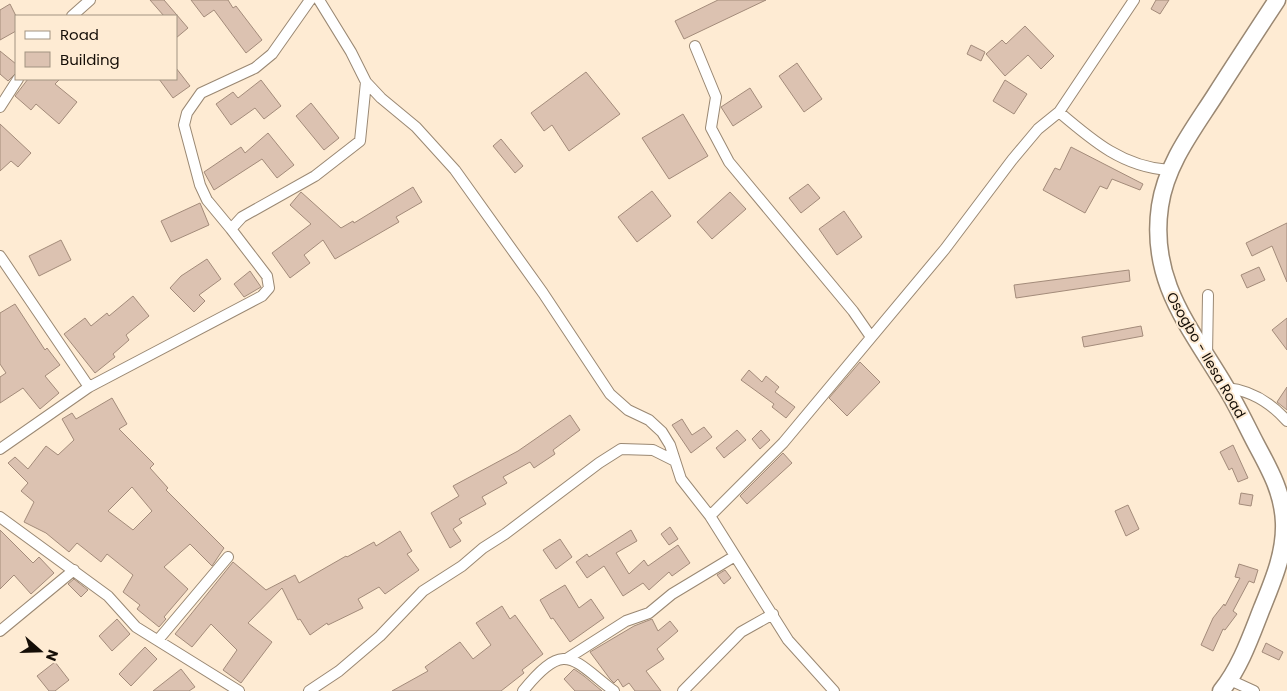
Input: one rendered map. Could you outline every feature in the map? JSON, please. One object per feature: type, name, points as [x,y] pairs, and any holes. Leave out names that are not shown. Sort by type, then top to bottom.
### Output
[{"type":"main road","name":"Osogbo - Ilesa Road","points":[[1226,685],[1271,588],[1281,555],[1284,523],[1281,498],[1275,480],[1226,388],[1169,292],[1159,251],[1158,227],[1160,205],[1169,170],[1184,143],[1277,0]]},
{"type":"street","points":[[73,15],[90,0]]},
{"type":"street","points":[[0,449],[89,387],[262,296],[268,288],[267,276],[207,200],[200,185],[184,125],[187,113],[201,93],[255,68],[272,54],[310,0]]},
{"type":"street","points":[[319,0],[351,52],[366,82],[381,98],[416,127],[455,170],[544,293],[610,394],[628,410],[657,426],[670,445],[681,479],[710,516],[793,646],[834,691]]},
{"type":"street","points":[[710,516],[783,444],[945,249],[1012,160],[1038,129],[1059,112],[1134,0]]},
{"type":"street","points":[[695,46],[716,97],[711,128],[729,162],[853,311],[871,337]]},
{"type":"street","points":[[0,108],[17,80]]},
{"type":"street","points":[[230,229],[242,217],[315,176],[360,141],[366,82]]},
{"type":"street","points":[[1059,112],[1089,138],[1129,163],[1169,170]]},
{"type":"street","points":[[0,256],[89,387]]},
{"type":"street","points":[[1207,357],[1208,294]]},
{"type":"street","points":[[1226,388],[1240,389],[1255,395],[1287,421]]},
{"type":"street","points":[[310,691],[339,671],[380,636],[423,591],[462,566],[483,548],[505,534],[598,462],[621,449],[653,450],[675,461]]},
{"type":"street","points":[[0,517],[108,596],[136,626],[239,691]]},
{"type":"street","points":[[523,691],[556,660],[568,658],[626,620],[649,613],[672,594],[735,556]]},
{"type":"street","points":[[158,640],[228,557]]},
{"type":"street","points":[[0,631],[74,570]]},
{"type":"street","points":[[683,691],[741,632],[773,614]]},
{"type":"street","points":[[568,658],[577,661],[614,691]]},
{"type":"street","points":[[1226,685],[1254,691]]},
{"type":"building","points":[[150,0],[164,0],[177,15],[163,15]]},
{"type":"building","points":[[191,0],[228,0],[233,8],[236,6],[262,40],[246,53],[214,10],[204,17]]},
{"type":"building","points":[[718,0],[766,0],[684,39],[675,21]]},
{"type":"building","points":[[1156,0],[1169,0],[1160,14],[1151,9]]},
{"type":"building","points":[[10,4],[16,15],[15,32],[0,40],[0,10]]},
{"type":"building","points":[[178,16],[188,28],[178,36]]},
{"type":"building","points":[[1025,26],[1054,56],[1041,69],[1028,55],[1005,76],[986,54],[1002,40],[1006,44]]},
{"type":"building","points":[[971,45],[985,52],[981,61],[967,54]]},
{"type":"building","points":[[0,51],[15,63],[15,74],[8,81],[0,74]]},
{"type":"building","points":[[797,63],[822,99],[804,112],[779,76]]},
{"type":"building","points":[[178,71],[190,86],[173,98],[160,80],[178,80]]},
{"type":"building","points":[[586,72],[620,114],[569,151],[552,125],[544,131],[531,113]]},
{"type":"building","points":[[27,80],[59,80],[55,84],[77,102],[59,124],[36,104],[31,110],[15,96]]},
{"type":"building","points":[[261,80],[281,106],[264,119],[255,108],[231,125],[216,104],[233,92],[238,98]]},
{"type":"building","points":[[1005,80],[1027,94],[1014,114],[993,101]]},
{"type":"building","points":[[750,88],[762,107],[733,126],[721,107]]},
{"type":"building","points":[[311,103],[339,138],[324,150],[296,116]]},
{"type":"building","points":[[683,114],[708,156],[669,179],[642,138]]},
{"type":"building","points":[[0,124],[31,153],[18,167],[11,161],[0,171]]},
{"type":"building","points":[[268,133],[294,165],[277,178],[262,159],[214,190],[204,172],[241,147],[245,153]]},
{"type":"building","points":[[501,139],[523,166],[515,173],[493,146]]},
{"type":"building","points":[[1071,147],[1143,184],[1140,190],[1112,179],[1107,189],[1100,186],[1085,213],[1043,190],[1055,168],[1060,170]]},
{"type":"building","points":[[808,184],[820,198],[801,213],[789,198]]},
{"type":"building","points":[[413,187],[422,202],[396,217],[399,222],[335,259],[323,240],[304,255],[310,263],[290,278],[272,253],[311,224],[290,205],[301,192],[341,228],[353,221],[354,223]]},
{"type":"building","points":[[652,191],[671,216],[637,242],[618,217]]},
{"type":"building","points":[[730,192],[746,209],[712,239],[697,222]]},
{"type":"building","points":[[200,203],[209,225],[171,242],[161,221]]},
{"type":"building","points":[[844,211],[862,237],[837,255],[819,229]]},
{"type":"building","points":[[1287,223],[1287,282],[1272,246],[1252,256],[1246,243]]},
{"type":"building","points":[[61,240],[71,260],[39,276],[29,256]]},
{"type":"building","points":[[207,259],[221,279],[199,295],[205,301],[194,312],[170,288],[181,276]]},
{"type":"building","points":[[1259,267],[1265,280],[1247,288],[1241,275]]},
{"type":"building","points":[[1129,270],[1130,281],[1016,298],[1014,285]]},
{"type":"building","points":[[250,271],[261,287],[244,297],[234,284]]},
{"type":"building","points":[[133,296],[149,316],[126,335],[129,340],[113,354],[115,357],[95,373],[64,334],[85,318],[91,326],[107,313],[109,316]]},
{"type":"building","points":[[15,304],[45,350],[47,348],[60,365],[45,376],[59,393],[40,409],[23,388],[0,403],[0,377],[6,373],[0,364],[0,313]]},
{"type":"building","points":[[1287,318],[1287,350],[1272,330]]},
{"type":"building","points":[[1141,326],[1143,336],[1084,347],[1082,337]]},
{"type":"building","points":[[860,362],[880,382],[847,416],[829,398]]},
{"type":"building","points":[[749,370],[762,382],[766,376],[779,387],[775,392],[795,407],[786,418],[772,407],[774,404],[741,380]]},
{"type":"building","points":[[1287,387],[1287,410],[1277,402]]},
{"type":"building","points":[[112,398],[127,424],[119,429],[154,464],[150,468],[168,488],[166,490],[224,548],[212,566],[190,544],[164,567],[188,589],[164,617],[166,619],[159,627],[137,609],[140,605],[123,592],[133,575],[107,554],[101,562],[77,543],[69,552],[46,533],[24,522],[34,502],[21,491],[28,483],[8,463],[15,457],[28,469],[46,446],[58,455],[74,440],[62,419],[72,413],[76,419]],"holes":[[[132,487],[152,511],[133,530],[108,511]]]},
{"type":"building","points":[[570,415],[580,430],[553,450],[555,454],[534,468],[530,462],[503,477],[507,483],[482,497],[486,504],[459,519],[462,523],[453,529],[461,541],[450,548],[431,513],[459,496],[453,486],[518,451]]},
{"type":"building","points":[[682,419],[692,435],[704,427],[712,437],[691,453],[672,425]]},
{"type":"building","points":[[737,430],[746,440],[724,458],[716,448]]},
{"type":"building","points":[[761,430],[770,440],[760,449],[752,439]]},
{"type":"building","points":[[1233,445],[1248,478],[1238,482],[1232,468],[1229,470],[1220,452]]},
{"type":"building","points":[[783,453],[792,463],[747,504],[740,496]]},
{"type":"building","points":[[1241,493],[1253,495],[1251,506],[1239,504]]},
{"type":"building","points":[[1128,505],[1139,529],[1126,536],[1115,511]]},
{"type":"building","points":[[670,527],[678,539],[669,545],[661,534]]},
{"type":"building","points":[[0,530],[33,563],[39,557],[54,573],[31,594],[14,575],[0,589]]},
{"type":"building","points":[[631,530],[637,541],[616,553],[629,574],[644,560],[648,566],[678,545],[690,563],[672,576],[669,572],[649,590],[643,583],[623,596],[604,566],[587,578],[576,562],[587,554],[589,557]]},
{"type":"building","points":[[400,531],[412,551],[407,554],[419,570],[385,594],[379,587],[358,599],[363,608],[328,625],[327,623],[310,635],[300,619],[298,620],[282,588],[248,623],[272,642],[241,683],[223,670],[237,650],[211,624],[192,647],[175,634],[233,562],[266,590],[295,575],[299,583],[346,556],[374,542],[376,546]]},
{"type":"building","points":[[560,539],[572,557],[556,569],[543,550]]},
{"type":"building","points":[[1239,564],[1258,570],[1254,583],[1249,581],[1233,611],[1237,614],[1225,630],[1223,629],[1213,651],[1201,645],[1213,618],[1224,604],[1225,606],[1240,578],[1235,577]]},
{"type":"building","points":[[725,570],[731,578],[724,584],[717,575]]},
{"type":"building","points":[[74,579],[88,590],[81,597],[68,584]]},
{"type":"building","points":[[565,585],[579,608],[591,599],[604,618],[570,642],[553,618],[551,619],[540,600]]},
{"type":"building","points":[[502,606],[510,619],[515,615],[543,654],[522,670],[524,673],[501,691],[392,691],[428,671],[425,667],[460,642],[473,659],[491,645],[476,623]]},
{"type":"building","points":[[117,619],[130,634],[112,651],[99,636]]},
{"type":"building","points":[[652,619],[658,631],[670,621],[678,631],[657,649],[664,659],[646,671],[661,691],[635,691],[629,683],[623,687],[618,679],[614,683],[590,652],[634,626]]},
{"type":"building","points":[[1266,643],[1283,652],[1279,660],[1262,652]]},
{"type":"building","points":[[145,647],[157,659],[131,686],[119,674]]},
{"type":"building","points":[[55,662],[69,680],[55,691],[49,691],[37,676]]},
{"type":"building","points":[[181,669],[195,687],[189,691],[153,691]]},
{"type":"building","points":[[574,669],[602,691],[575,691],[564,679]]}]
